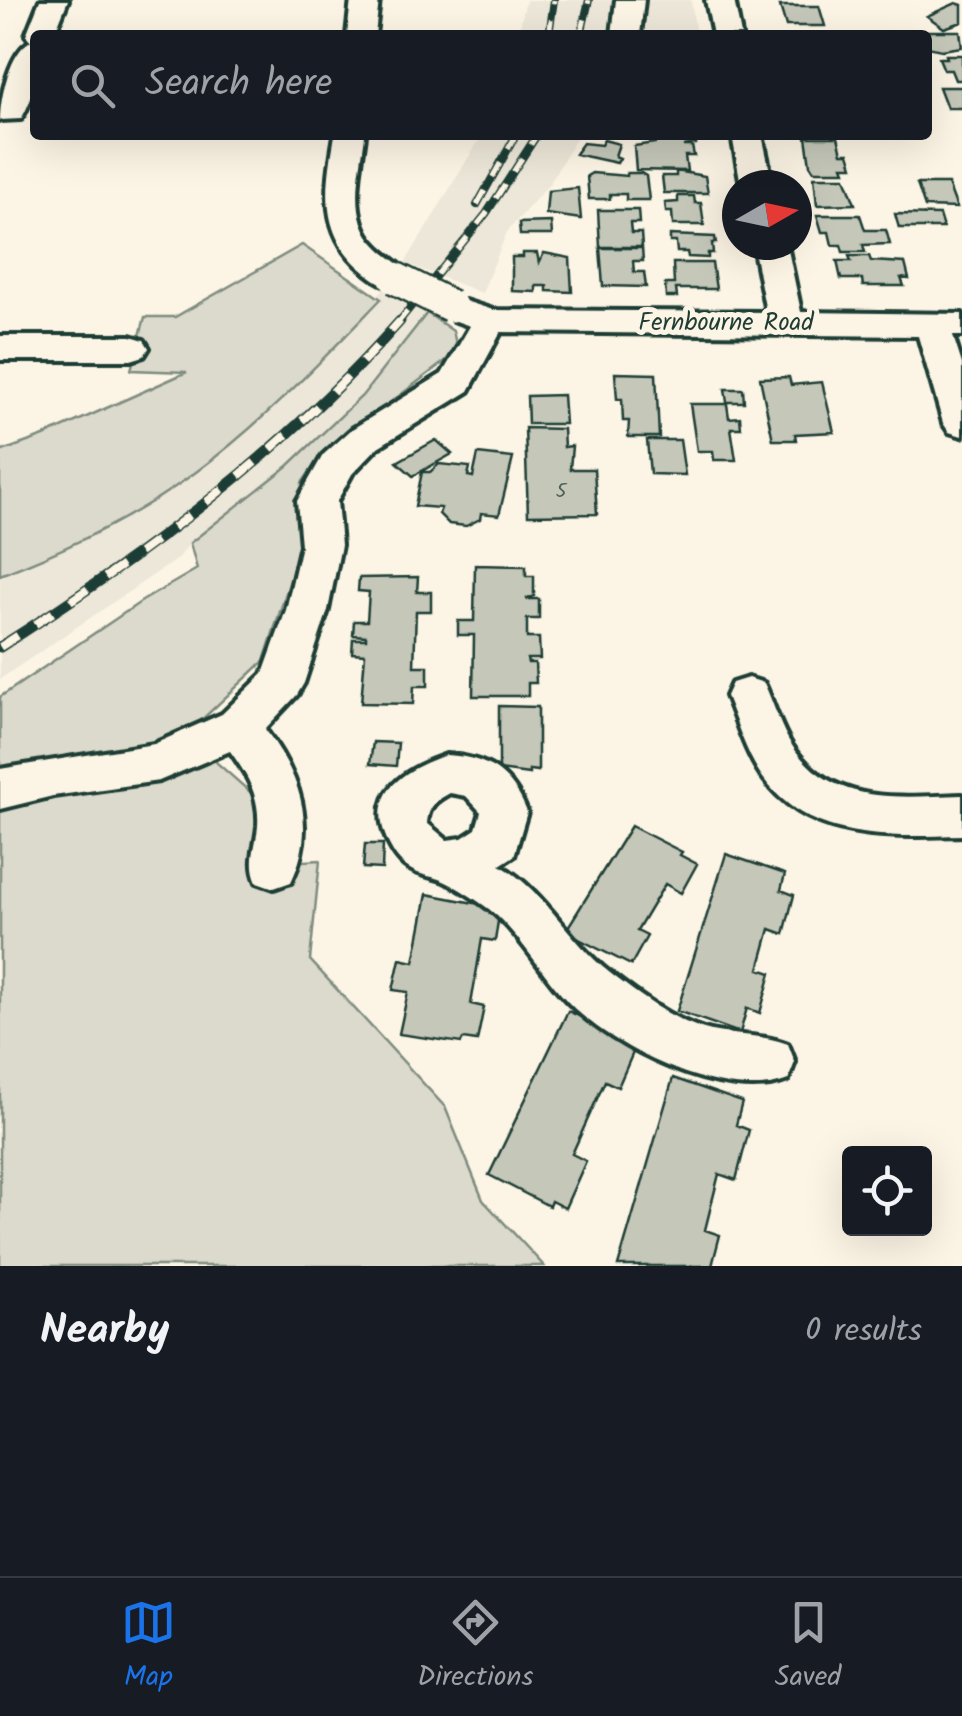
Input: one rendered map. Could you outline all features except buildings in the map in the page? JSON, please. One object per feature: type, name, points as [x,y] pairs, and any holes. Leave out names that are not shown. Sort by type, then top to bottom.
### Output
[{"type":"street","points":[[42,30],[54,0]]},
{"type":"street","points":[[362,30],[365,0]]},
{"type":"street","points":[[627,30],[630,0]]},
{"type":"street","points":[[720,0],[726,30]]},
{"type":"street","points":[[15,113],[30,64]]},
{"type":"street","points":[[0,789],[159,762],[238,727],[282,683],[307,610],[321,545],[317,502],[338,465],[365,438],[456,382],[490,321],[395,278],[369,260],[344,229],[340,205],[349,140]]},
{"type":"street","points":[[748,140],[755,170]]},
{"type":"street","points":[[773,260],[786,323]]},
{"type":"street","name":"Fernbourne Road","points":[[490,321],[947,325]]},
{"type":"street","points":[[947,325],[962,423]]},
{"type":"street","points":[[0,348],[132,348]]},
{"type":"street","points":[[748,696],[777,760],[802,790],[830,810],[858,816],[962,816]]},
{"type":"street","points":[[238,727],[276,779],[284,828],[274,867]]},
{"type":"street","points":[[462,774],[490,786],[512,803],[497,841],[469,860],[433,859],[408,838],[402,824],[408,798],[431,778],[462,774]]},
{"type":"street","points":[[469,860],[470,872],[508,895],[589,988],[649,1029],[701,1054],[769,1062]]},
{"type":"shaded area","points":[[526,0],[691,0],[695,30],[519,30]]},
{"type":"shaded area","points":[[479,140],[575,140],[550,183],[507,232],[482,293],[405,263]]},
{"type":"shaded area","points":[[302,245],[381,299],[269,411],[196,472],[101,530],[0,575],[0,452],[187,372],[131,370],[145,317],[175,317]]},
{"type":"shaded area","points":[[384,289],[427,313],[362,396],[288,466],[190,543],[177,559],[0,679],[0,578],[170,468],[261,398]]},
{"type":"shaded area","points":[[427,313],[453,331],[456,344],[452,356],[322,454],[302,483],[302,543],[264,661],[193,728],[217,763],[258,799],[287,862],[320,860],[310,960],[445,1107],[483,1200],[544,1266],[0,1266],[0,697],[142,601],[197,569],[190,543],[288,466],[362,396]]},
{"type":"railway","points":[[550,30],[554,0]]},
{"type":"railway","points":[[582,30],[589,0]]},
{"type":"railway","points":[[477,205],[513,140]]},
{"type":"railway","points":[[397,324],[486,214],[534,140]]},
{"type":"railway","points":[[0,647],[108,575],[211,498],[309,414],[400,321]]}]
